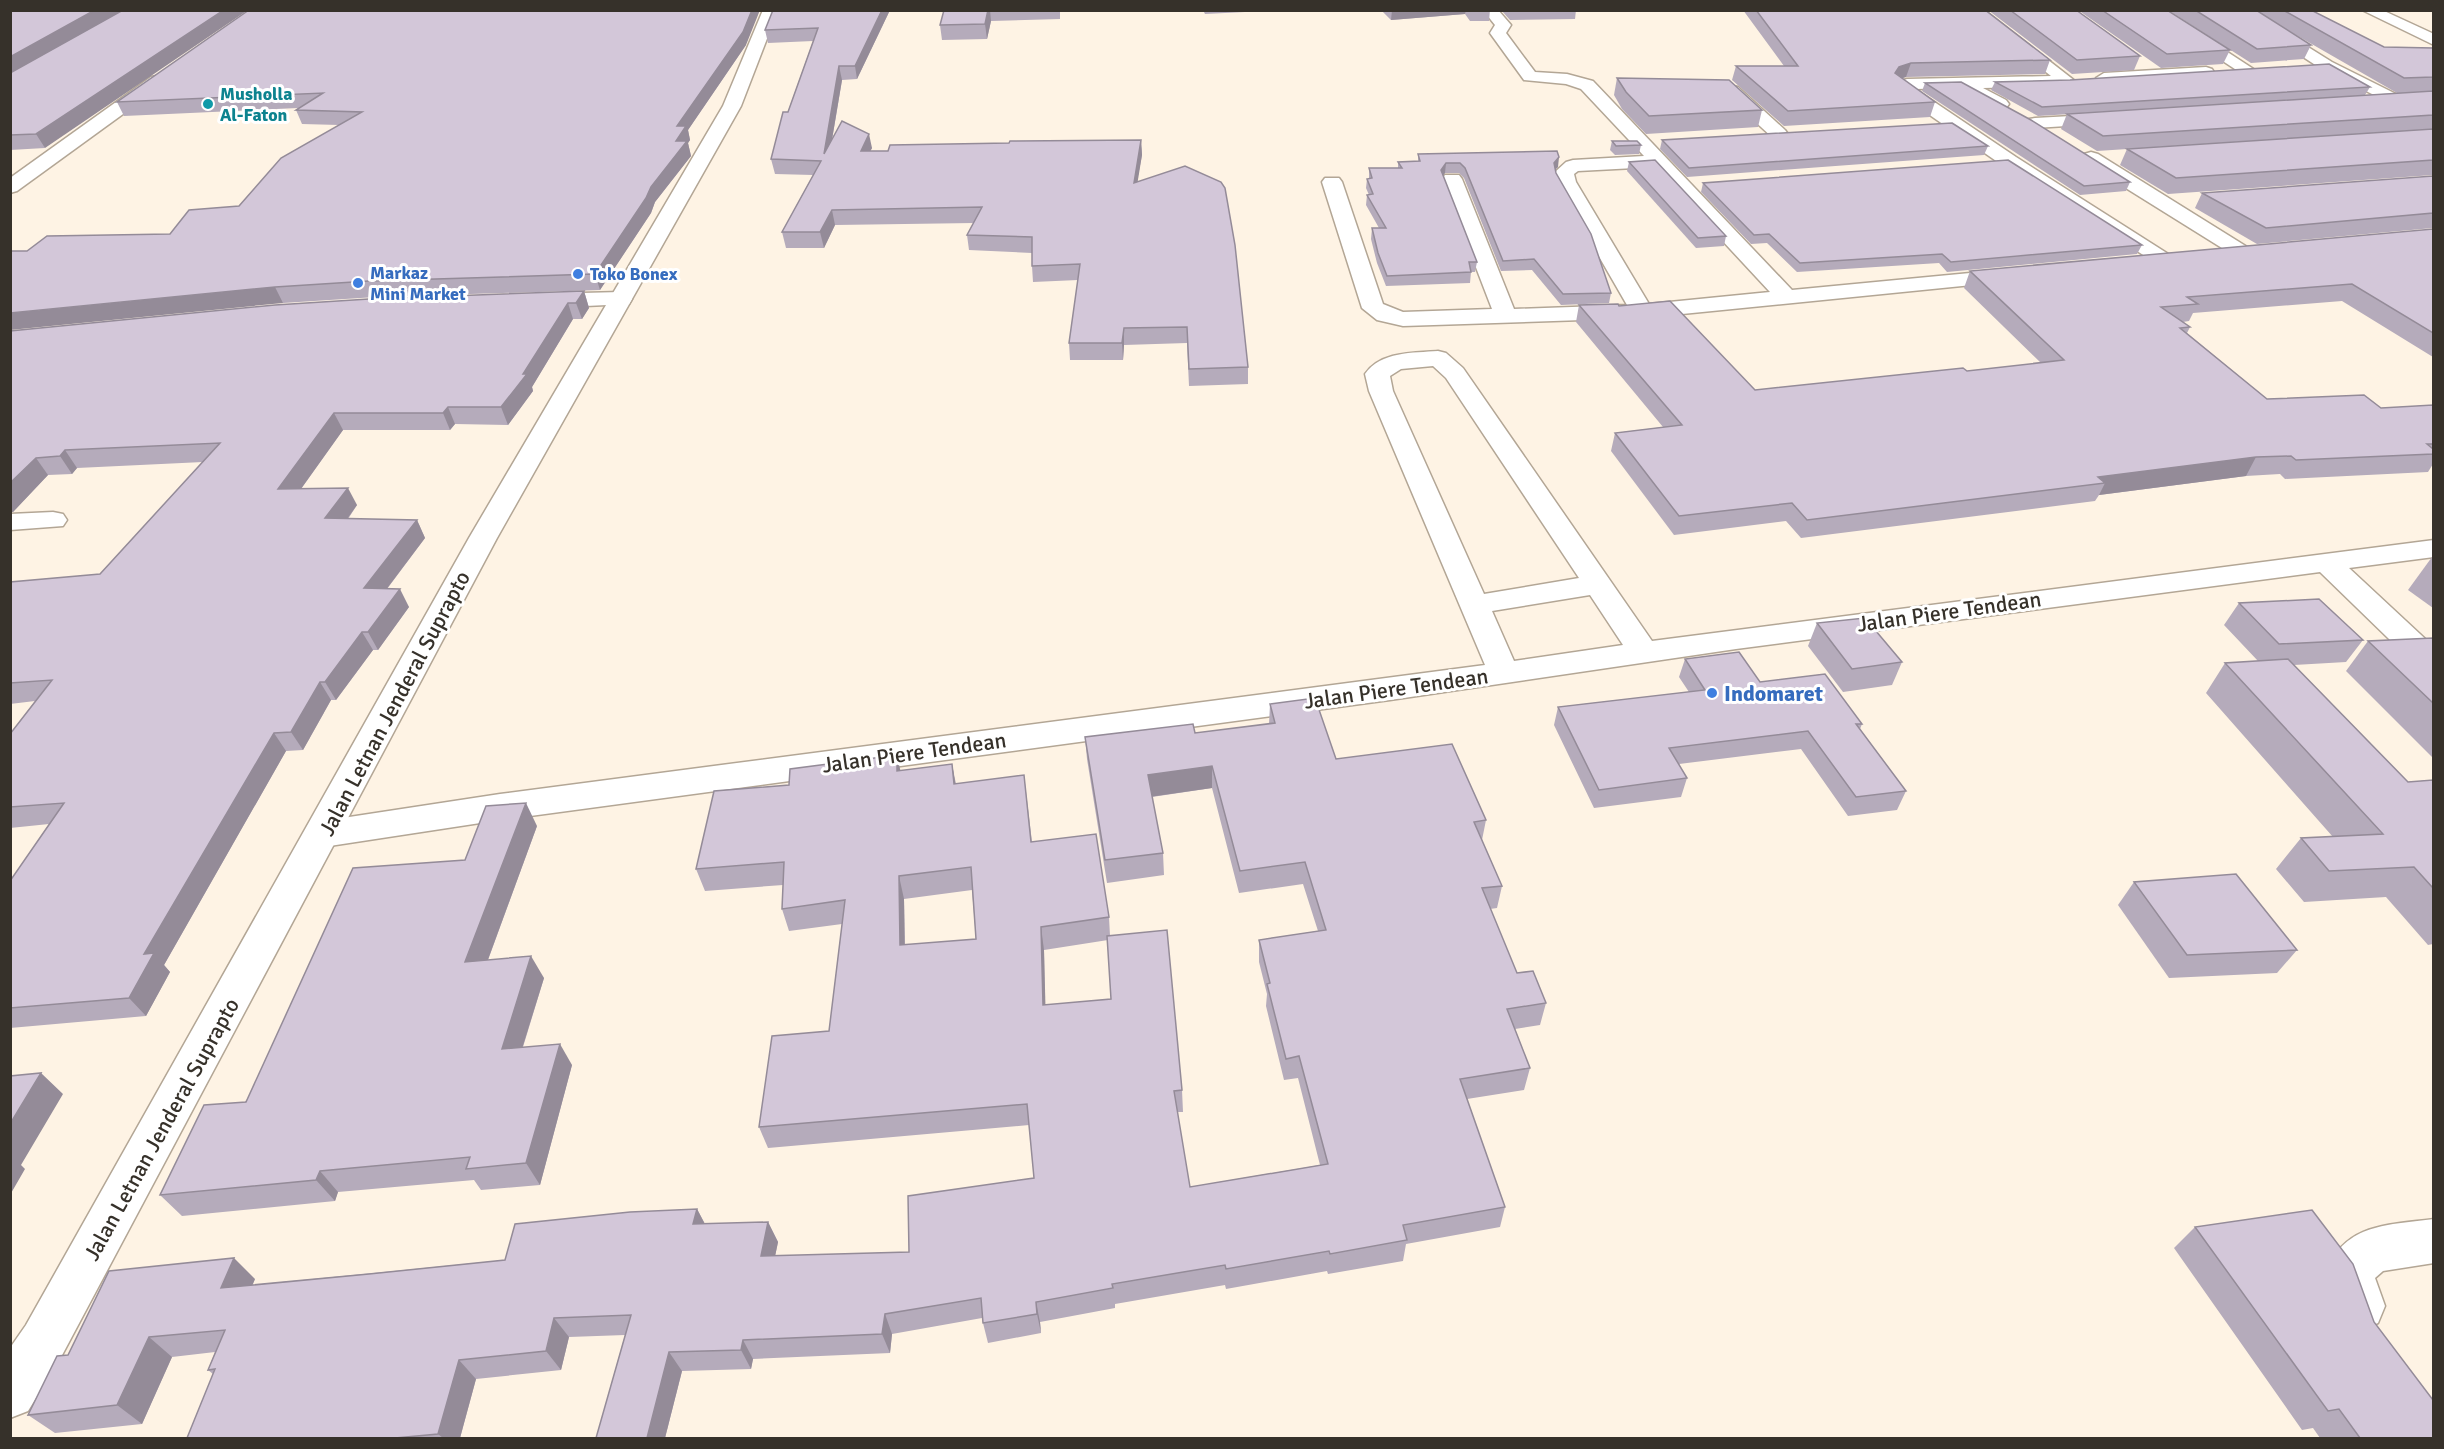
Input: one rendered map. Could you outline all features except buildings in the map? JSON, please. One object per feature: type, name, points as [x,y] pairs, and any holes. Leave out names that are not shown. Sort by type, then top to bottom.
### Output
[{"type":"street","name":"Jalan Letnan Jenderal Suprapto","points":[[10,1393],[43,1342],[483,538],[732,106],[771,10]]},
{"type":"street","points":[[1490,10],[1503,25],[1498,33],[1530,77],[1567,79],[1587,85],[1785,296]]},
{"type":"street","points":[[1974,10],[2067,81]]},
{"type":"street","points":[[2152,10],[2252,70],[2067,81],[1907,84],[1901,87],[2009,161],[2166,261]]},
{"type":"street","points":[[2238,10],[2326,65],[2433,120]]},
{"type":"street","points":[[2369,10],[2433,40]]},
{"type":"street","points":[[2137,62],[2156,75]]},
{"type":"street","points":[[2303,67],[2326,65]]},
{"type":"street","points":[[10,187],[174,69]]},
{"type":"street","points":[[1962,83],[2069,144],[2245,254]]},
{"type":"street","points":[[1732,91],[1779,134]]},
{"type":"street","points":[[2355,102],[2433,98]]},
{"type":"street","points":[[2024,118],[2130,117]]},
{"type":"street","points":[[1931,125],[1955,123]]},
{"type":"street","points":[[1756,135],[1802,133]]},
{"type":"street","points":[[1640,142],[1663,141]]},
{"type":"street","points":[[2093,159],[2129,157]]},
{"type":"street","points":[[1642,311],[1566,182],[1564,172],[1573,166],[1658,161]]},
{"type":"street","points":[[1975,164],[2009,161]]},
{"type":"street","points":[[1452,179],[1506,316]]},
{"type":"street","points":[[1332,182],[1373,308],[1385,315],[1404,319],[1642,311],[2035,273]]},
{"type":"street","points":[[1681,185],[1704,183]]},
{"type":"street","points":[[2163,202],[2199,200]]},
{"type":"street","points":[[2211,257],[2269,252]]},
{"type":"street","points":[[2130,265],[2189,259]]},
{"type":"street","points":[[516,302],[621,299]]},
{"type":"street","points":[[1504,673],[1381,391],[1377,374],[1395,362],[1438,358],[1455,373],[1644,652]]},
{"type":"street","points":[[10,522],[53,520]]},
{"type":"street","name":"Jalan Piere Tendean","points":[[323,834],[512,805],[2433,548]]},
{"type":"street","points":[[2325,561],[2433,665]]},
{"type":"street","points":[[1475,605],[1599,584]]},
{"type":"street","points":[[2381,1342],[2367,1324],[2349,1271],[2372,1250],[2433,1241]]},
{"type":"place","name":"Musholla Al-Faton","points":[[208,104]]},
{"type":"place","name":"Toko Bonex","points":[[578,274]]},
{"type":"place","name":"Markaz Mini Market","points":[[358,283]]},
{"type":"place","name":"Indomaret","points":[[1712,693]]}]
